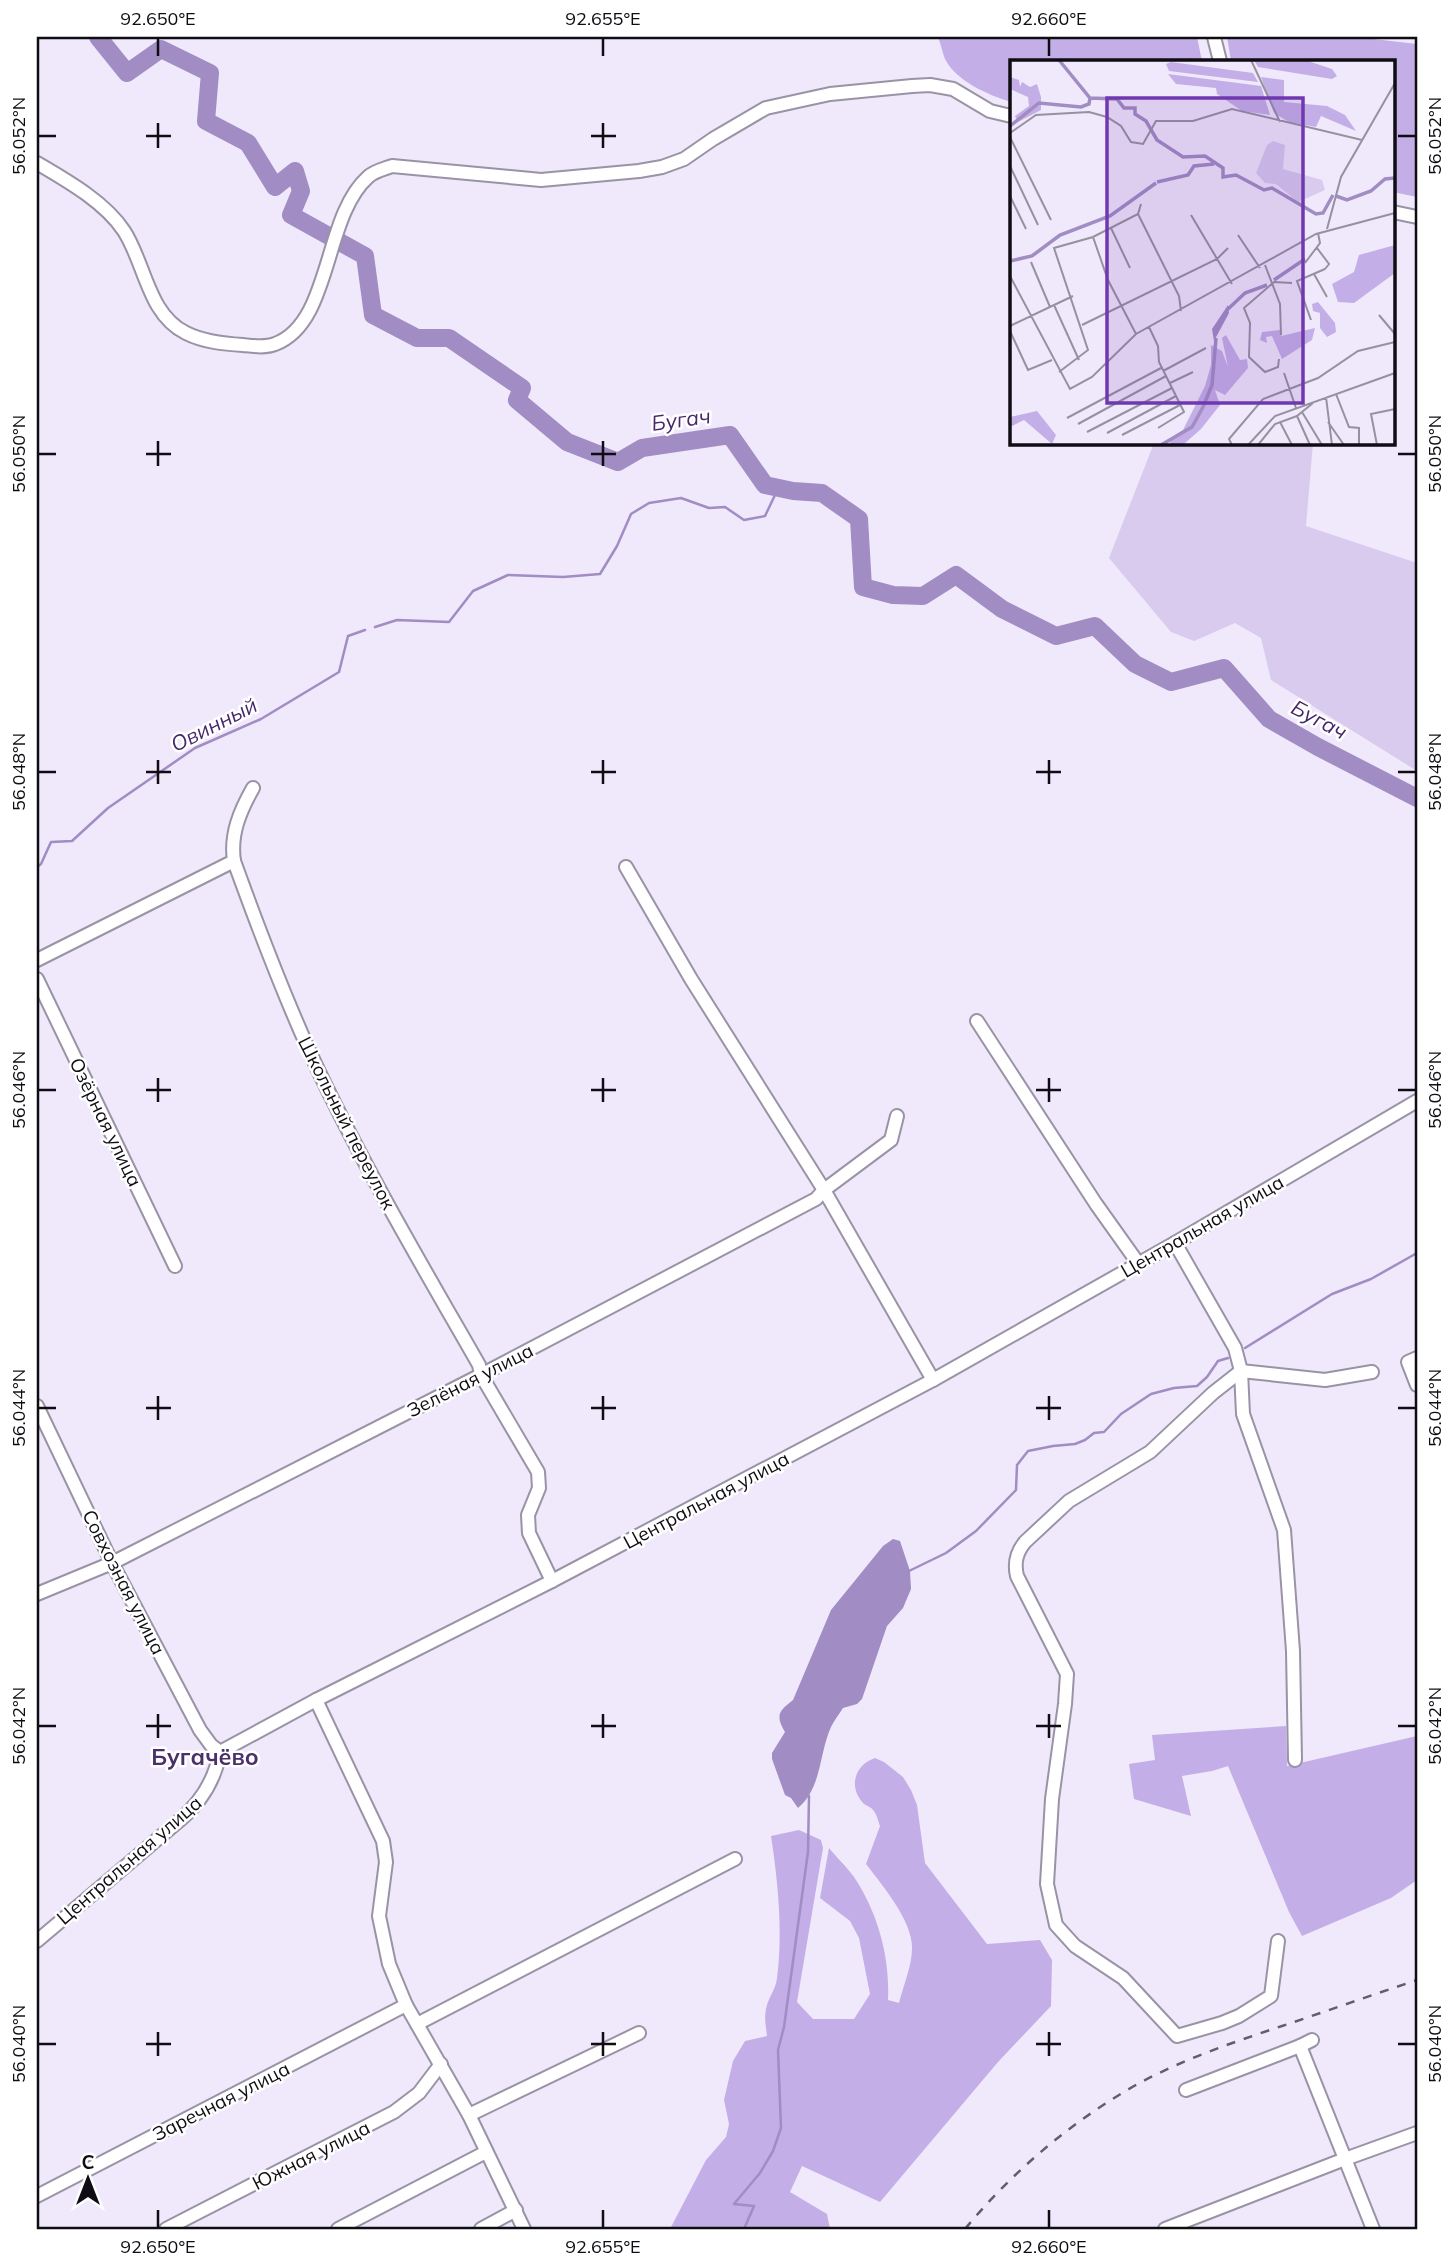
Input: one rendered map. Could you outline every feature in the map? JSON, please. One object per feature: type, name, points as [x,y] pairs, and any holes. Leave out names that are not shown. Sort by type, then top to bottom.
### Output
[{"type":"street","points":[[1214,37],[1220,60]]},
{"type":"street","points":[[37,163],[109,211],[125,232],[156,303],[177,329],[197,338],[224,344],[266,346],[298,330],[304,322],[352,196],[369,175],[392,166],[541,180],[639,171],[684,159],[766,108],[830,94],[912,86],[930,85],[953,89],[990,110],[1010,116]]},
{"type":"street","points":[[1394,212],[1417,217]]},
{"type":"street","points":[[37,960],[234,861],[234,834],[240,812],[253,788]]},
{"type":"street","name":"Школьный переулок","points":[[234,861],[274,971],[319,1073],[400,1228],[538,1472],[539,1488],[528,1515],[530,1533],[552,1581]]},
{"type":"street","points":[[626,867],[691,979],[824,1190],[933,1380]]},
{"type":"street","name":"Озёрная улица","points":[[37,979],[176,1266]]},
{"type":"street","points":[[977,1021],[1025,1098],[1138,1263]]},
{"type":"street","name":"Центральная улица","points":[[37,1941],[202,1799],[218,1766],[220,1752],[933,1380],[1175,1243],[1417,1101]]},
{"type":"street","name":"Зелёная улица","points":[[37,1594],[112,1563],[481,1375],[816,1199],[824,1190],[891,1140],[898,1116]]},
{"type":"street","points":[[1175,1243],[1235,1348],[1241,1371],[1243,1414],[1284,1530],[1293,1651],[1295,1760]]},
{"type":"street","points":[[1413,1360],[1417,1385]]},
{"type":"street","points":[[1278,1941],[1271,1996],[1222,2024],[1177,2036],[1123,1978],[1075,1946],[1056,1925],[1047,1884],[1052,1799],[1067,1674],[1015,1569],[1020,1549],[1069,1501],[1142,1459],[1213,1393],[1241,1371],[1325,1380],[1372,1372]]},
{"type":"street","name":"Совхозная улица","points":[[37,1406],[112,1563],[204,1736],[220,1752]]},
{"type":"street","points":[[316,1700],[383,1841],[386,1862],[379,1916],[388,1964],[406,2005],[469,2115],[524,2229]]},
{"type":"street","points":[[417,2024],[735,1859]]},
{"type":"street","name":"Заречная улица","points":[[37,2196],[406,2005]]},
{"type":"street","points":[[469,2115],[639,2033]]},
{"type":"street","points":[[1186,2090],[1306,2043],[1345,2159],[1373,2229]]},
{"type":"street","name":"Южная улица","points":[[166,2229],[394,2112],[419,2093],[441,2064]]},
{"type":"street","points":[[1165,2229],[1417,2133]]},
{"type":"street","points":[[338,2229],[486,2152]]},
{"type":"street","points":[[481,2229],[516,2210]]},
{"type":"shaded area","points":[[938,37],[1197,37],[1202,60],[1010,60],[1010,102],[983,91],[965,80],[945,59]]},
{"type":"shaded area","points":[[1227,37],[1356,37],[1417,44],[1417,197],[1394,192],[1394,60],[1231,60]]},
{"type":"shaded area","points":[[1154,444],[1313,444],[1306,526],[1417,563],[1417,771],[1271,680],[1261,638],[1235,623],[1194,641],[1171,632],[1109,558]]},
{"type":"shaded area","points":[[893,1539],[900,1541],[910,1571],[911,1589],[903,1608],[887,1626],[862,1699],[857,1704],[843,1708],[831,1727],[812,1791],[798,1808],[791,1798],[785,1795],[772,1759],[772,1753],[785,1732],[780,1714],[793,1700],[831,1610],[883,1546]]},
{"type":"shaded area","points":[[1286,1726],[1287,1766],[1417,1736],[1417,1880],[1391,1898],[1302,1936],[1289,1912],[1228,1766],[1182,1776],[1191,1816],[1134,1799],[1129,1764],[1155,1760],[1152,1735]]},
{"type":"shaded area","points":[[875,1758],[903,1777],[911,1790],[917,1805],[925,1863],[987,1944],[1040,1940],[1052,1960],[1051,2006],[998,2062],[880,2202],[802,2166],[790,2192],[827,2214],[830,2229],[670,2229],[706,2160],[726,2137],[729,2124],[724,2100],[733,2061],[745,2041],[767,2036],[765,2012],[776,1982],[780,1943],[778,1889],[771,1836],[799,1830],[821,1840],[823,1848],[797,2002],[813,2019],[854,2019],[870,1994],[859,1938],[850,1921],[820,1898],[829,1848],[854,1877],[870,1905],[881,1936],[887,1968],[888,2000],[899,2003],[911,1962],[911,1938],[902,1915],[866,1864],[880,1826],[871,1808],[859,1798],[855,1784],[858,1771]]},
{"type":"waterway","name":"Бугач","points":[[98,37],[127,73],[161,49],[210,73],[206,121],[248,143],[275,187],[295,171],[301,191],[291,215],[365,256],[373,315],[417,338],[449,338],[522,388],[517,400],[567,442],[618,462],[642,448],[730,435],[765,485],[822,493],[859,519],[863,587],[893,595],[923,596],[956,575],[1002,609],[1056,636],[1095,626],[1135,664],[1171,682],[1224,668],[1269,719],[1417,798]]},
{"type":"waterway","name":"Овинный","points":[[375,627],[397,620],[449,622],[473,591],[508,575],[563,577],[600,574],[617,546],[631,514],[649,503],[681,498],[709,508],[725,507],[744,520],[765,516],[775,495],[793,491]]},
{"type":"waterway","name":"Овинный","points":[[37,867],[51,842],[72,841],[108,808],[195,748],[261,719],[339,672],[348,636],[365,630]]},
{"type":"waterway","points":[[1245,1348],[1332,1294],[1371,1279],[1417,1253]]},
{"type":"waterway","points":[[909,1571],[946,1553],[976,1531],[1016,1490],[1017,1465],[1028,1451],[1075,1444],[1094,1433],[1104,1432],[1121,1414],[1151,1394],[1197,1386],[1218,1361],[1228,1358]]},
{"type":"waterway","points":[[744,2229],[754,2206],[734,2204],[760,2173],[773,2151],[781,2128],[778,2050],[784,2027],[808,1852],[809,1796]]},
{"type":"railway","points":[[965,2229],[1002,2188],[1043,2150],[1087,2116],[1134,2086],[1225,2046],[1417,1980]]},
{"type":"district","name":"Бугачёво","points":[[205,1757]]}]
